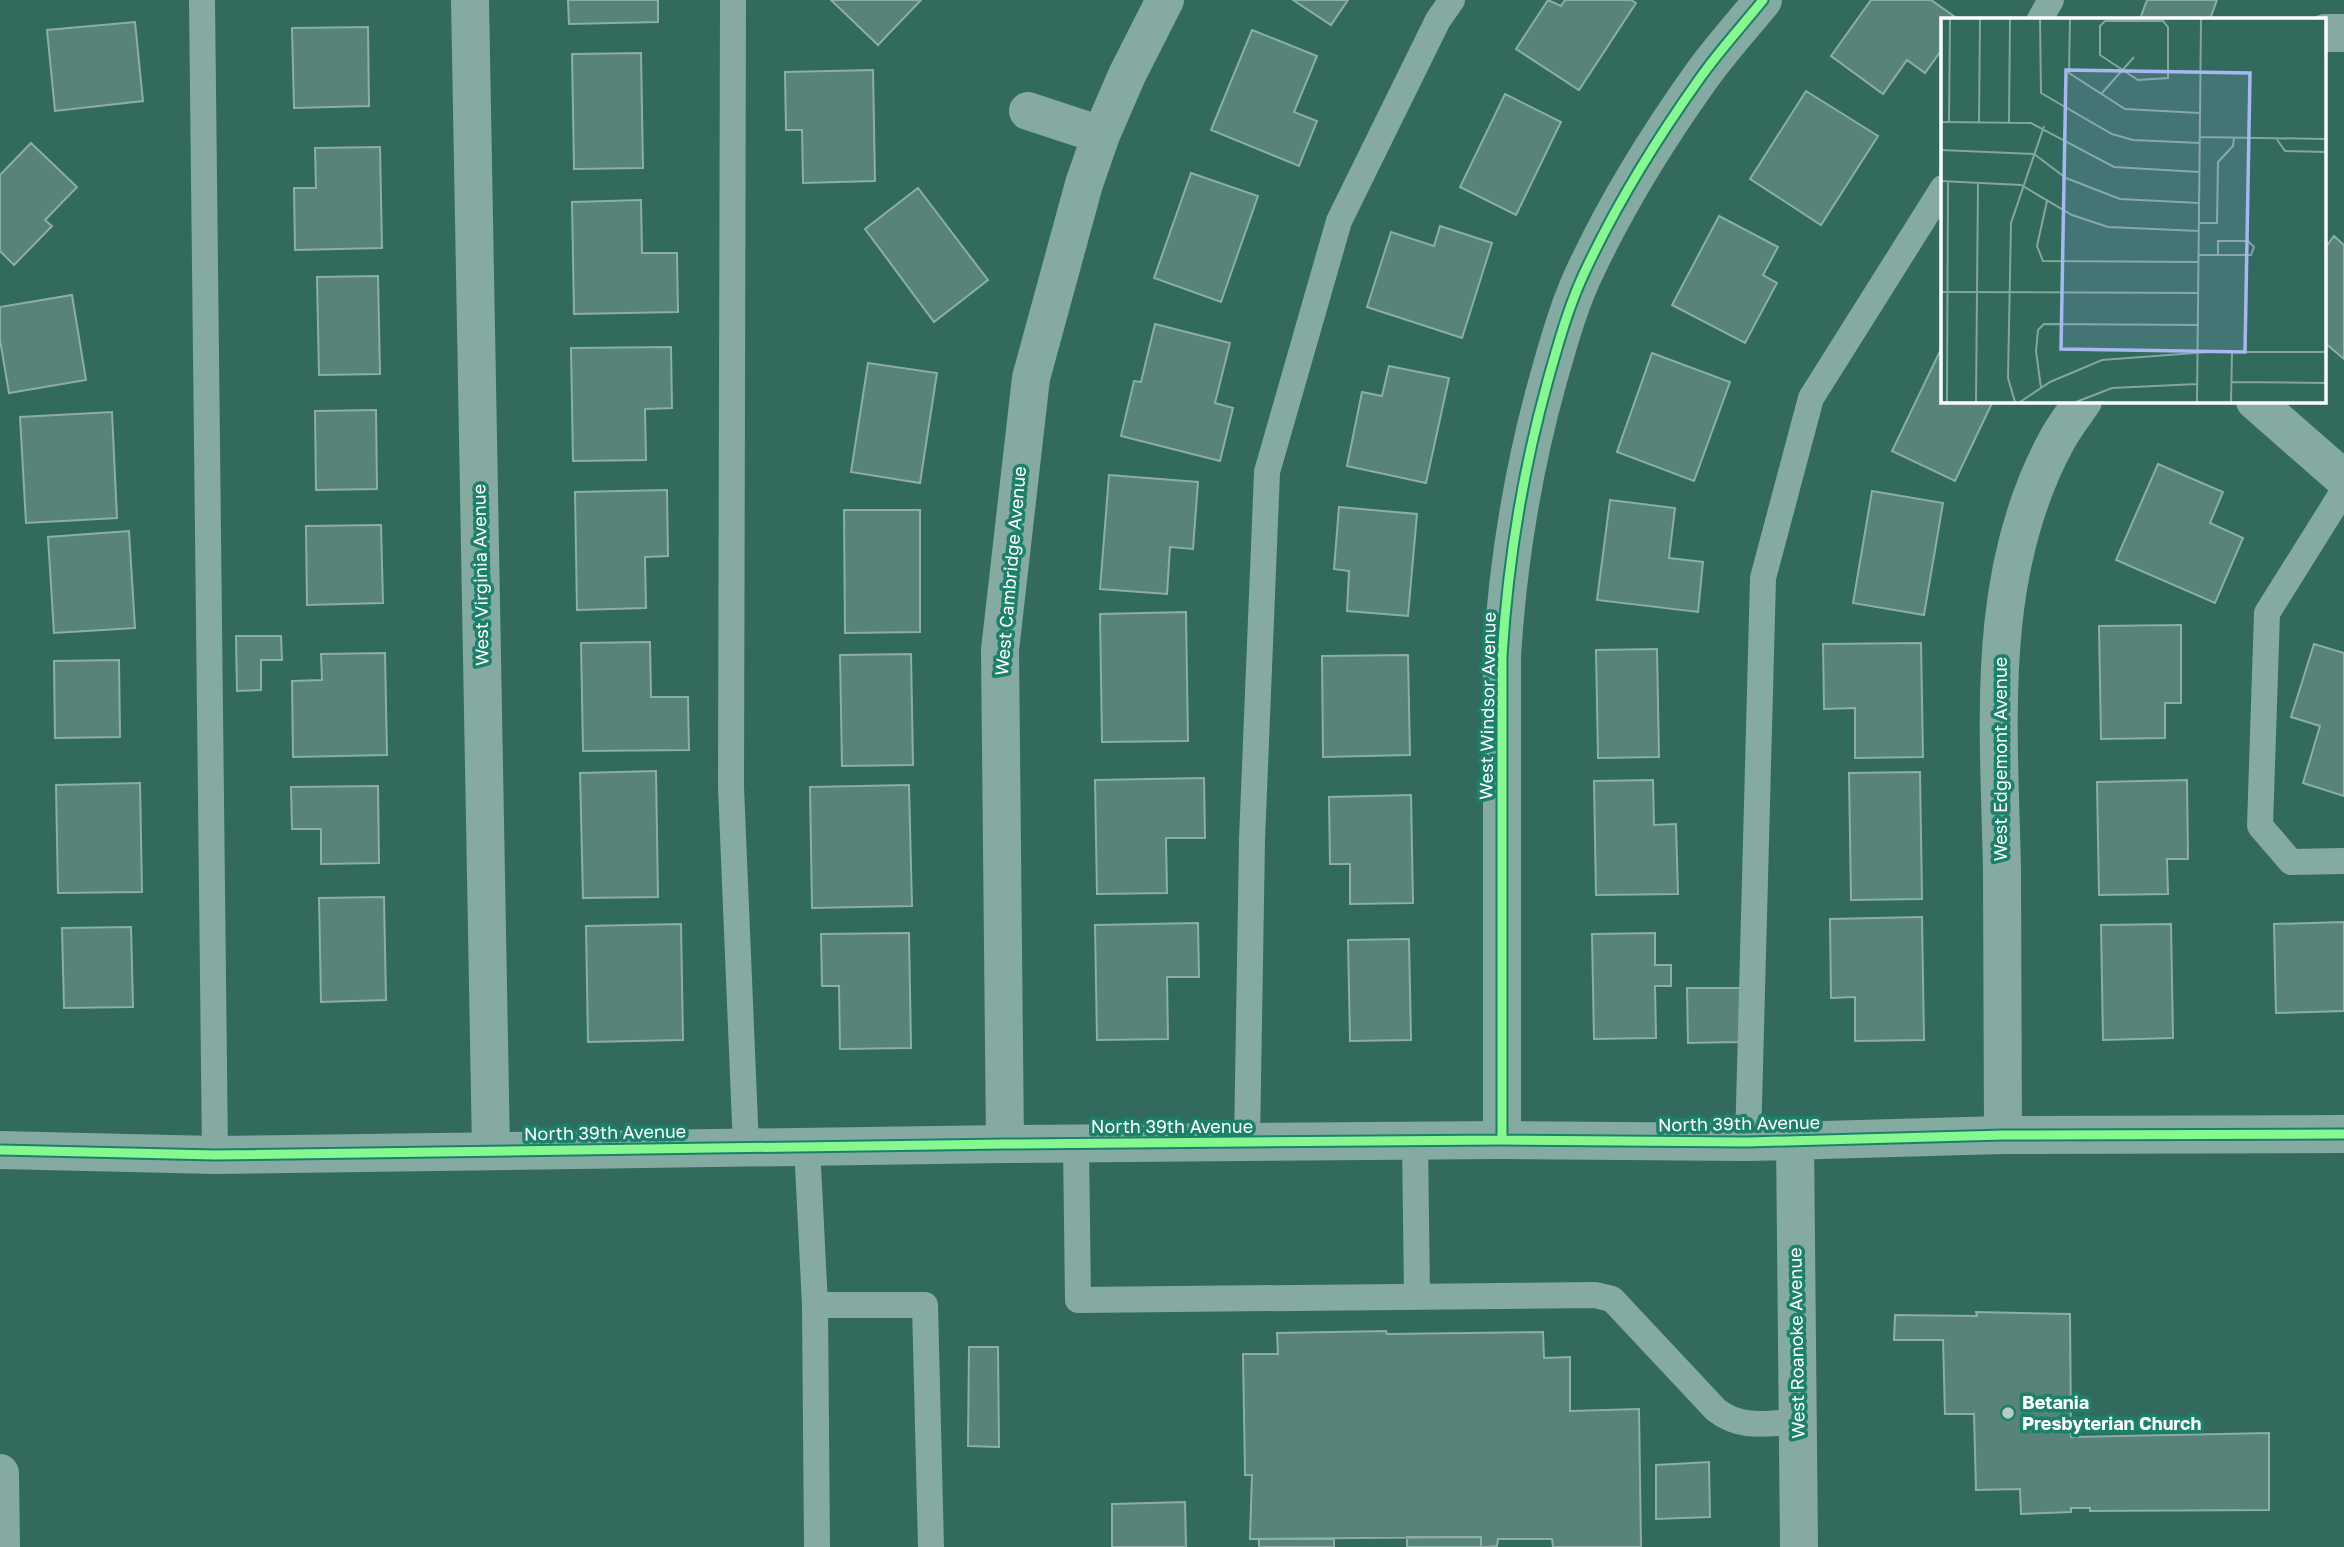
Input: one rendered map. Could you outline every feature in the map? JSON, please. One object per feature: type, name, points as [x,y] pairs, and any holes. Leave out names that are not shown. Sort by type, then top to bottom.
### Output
[{"type":"street","name":"West Virginia Avenue","points":[[470,0],[491,1150]]},
{"type":"street","name":"West Cambridge Avenue","points":[[1005,1144],[1000,650],[1031,378],[1084,184],[1101,135],[1127,75],[1165,0]]},
{"type":"street","name":"West Windsor Avenue","points":[[1502,1140],[1502,656],[1507,581],[1520,495],[1563,328],[1588,265],[1648,156],[1701,77],[1763,0]]},
{"type":"street","points":[[2326,33],[2344,33]]},
{"type":"street","points":[[1028,111],[1101,135]]},
{"type":"street","name":"West Edgemont Avenue","points":[[2003,1135],[1998,685],[2005,598],[2026,509],[2057,440],[2082,402]]},
{"type":"street","points":[[2256,402],[2344,479]]},
{"type":"street","name":"North 39th Avenue","points":[[0,1150],[215,1155],[1005,1144],[1502,1140],[1748,1142],[2003,1135],[2344,1134]]},
{"type":"street","name":"West Roanoke Avenue","points":[[1795,1139],[1799,1547]]},
{"type":"street","points":[[0,1473],[1,1547]]},
{"type":"lane","points":[[202,0],[215,1155]]},
{"type":"lane","points":[[733,0],[731,787],[746,1147]]},
{"type":"lane","points":[[1247,1143],[1252,840],[1267,472],[1339,221],[1438,20],[1452,0]]},
{"type":"lane","points":[[2041,18],[2051,0]]},
{"type":"lane","points":[[1748,1142],[1763,578],[1811,398],[1941,191]]},
{"type":"lane","points":[[2344,490],[2267,613],[2260,826],[2291,862],[2344,861]]},
{"type":"lane","points":[[1415,1141],[1417,1295]]},
{"type":"lane","points":[[1076,1144],[1078,1300],[1595,1295],[1612,1299],[1716,1410],[1729,1420],[1746,1424],[1798,1422]]},
{"type":"lane","points":[[807,1146],[815,1305],[817,1547]]},
{"type":"lane","points":[[815,1305],[925,1305],[931,1547]]},
{"type":"building","points":[[568,0],[658,0],[658,22],[569,24]]},
{"type":"building","points":[[831,0],[921,0],[878,45]]},
{"type":"building","points":[[1293,0],[1348,0],[1331,25]]},
{"type":"building","points":[[1548,0],[1561,6],[1565,0],[1631,0],[1636,3],[1579,90],[1516,49]]},
{"type":"building","points":[[1871,0],[1931,0],[1957,18],[1941,18],[1941,51],[1925,73],[1907,60],[1883,94],[1831,56]]},
{"type":"building","points":[[2147,0],[2217,0],[2210,18],[2140,18]]},
{"type":"building","points":[[135,22],[143,101],[55,111],[47,30]]},
{"type":"building","points":[[368,27],[369,106],[294,108],[292,28]]},
{"type":"building","points":[[1252,30],[1317,56],[1294,112],[1317,121],[1299,166],[1211,130]]},
{"type":"building","points":[[641,53],[643,168],[574,169],[572,54]]},
{"type":"building","points":[[873,70],[875,181],[803,183],[802,130],[786,130],[785,72]]},
{"type":"building","points":[[1806,91],[1878,136],[1821,225],[1750,179]]},
{"type":"building","points":[[1505,94],[1561,122],[1516,215],[1460,187]]},
{"type":"building","points":[[31,143],[77,187],[45,220],[52,226],[14,265],[0,251],[0,175]]},
{"type":"building","points":[[380,147],[382,248],[295,250],[294,188],[316,188],[315,148]]},
{"type":"building","points":[[1191,173],[1258,196],[1221,302],[1154,278]]},
{"type":"building","points":[[918,188],[988,280],[934,322],[865,229]]},
{"type":"building","points":[[641,200],[642,253],[677,253],[678,312],[574,314],[572,202]]},
{"type":"building","points":[[1719,216],[1778,247],[1763,275],[1777,283],[1745,343],[1672,305]]},
{"type":"building","points":[[1440,226],[1492,243],[1462,338],[1367,307],[1391,232],[1434,246]]},
{"type":"building","points":[[2334,236],[2344,245],[2344,359],[2326,344],[2326,247]]},
{"type":"building","points":[[378,276],[380,374],[319,375],[317,277]]},
{"type":"building","points":[[72,295],[86,380],[9,393],[0,340],[0,307]]},
{"type":"building","points":[[1155,324],[1230,343],[1215,403],[1233,408],[1220,461],[1121,436],[1134,381],[1141,382]]},
{"type":"building","points":[[671,347],[672,408],[645,409],[646,460],[573,461],[571,348]]},
{"type":"building","points":[[1941,349],[1941,402],[1993,402],[1955,481],[1892,451]]},
{"type":"building","points":[[1652,353],[1730,382],[1694,481],[1617,452]]},
{"type":"building","points":[[868,363],[937,373],[920,483],[851,472]]},
{"type":"building","points":[[1389,366],[1449,378],[1426,483],[1347,466],[1362,392],[1382,396]]},
{"type":"building","points":[[376,410],[377,489],[316,490],[315,411]]},
{"type":"building","points":[[112,412],[117,518],[26,523],[20,417]]},
{"type":"building","points":[[2158,464],[2223,492],[2210,523],[2243,538],[2215,603],[2116,560]]},
{"type":"building","points":[[1109,475],[1198,482],[1193,549],[1170,547],[1167,594],[1100,589]]},
{"type":"building","points":[[667,490],[668,556],[645,557],[646,608],[577,610],[575,492]]},
{"type":"building","points":[[1872,491],[1943,503],[1924,615],[1853,603]]},
{"type":"building","points":[[1610,500],[1675,508],[1669,558],[1703,562],[1698,612],[1597,600]]},
{"type":"building","points":[[1339,507],[1417,514],[1408,616],[1347,611],[1349,571],[1334,569]]},
{"type":"building","points":[[844,510],[920,510],[920,632],[845,633]]},
{"type":"building","points":[[381,525],[383,603],[307,605],[306,526]]},
{"type":"building","points":[[129,531],[135,628],[54,633],[48,537]]},
{"type":"building","points":[[1186,612],[1188,741],[1102,742],[1100,614]]},
{"type":"building","points":[[2181,625],[2181,703],[2165,703],[2165,738],[2101,739],[2099,626]]},
{"type":"building","points":[[236,636],[281,636],[282,660],[261,660],[261,690],[237,691]]},
{"type":"building","points":[[650,642],[651,697],[688,697],[689,750],[583,751],[581,643]]},
{"type":"building","points":[[1921,643],[1923,757],[1855,758],[1855,708],[1824,709],[1823,644]]},
{"type":"building","points":[[2314,644],[2344,653],[2344,796],[2303,783],[2320,726],[2291,717]]},
{"type":"building","points":[[1657,649],[1659,757],[1598,758],[1596,650]]},
{"type":"building","points":[[385,653],[387,755],[293,757],[292,681],[322,680],[321,654]]},
{"type":"building","points":[[911,654],[913,765],[842,766],[840,655]]},
{"type":"building","points":[[1408,655],[1410,755],[1323,757],[1322,656]]},
{"type":"building","points":[[119,660],[120,737],[55,738],[54,661]]},
{"type":"building","points":[[656,771],[658,897],[583,898],[580,773]]},
{"type":"building","points":[[1920,772],[1922,899],[1851,900],[1849,773]]},
{"type":"building","points":[[1204,778],[1205,838],[1166,838],[1167,893],[1097,894],[1095,780]]},
{"type":"building","points":[[1653,780],[1654,825],[1676,824],[1678,894],[1596,895],[1594,781]]},
{"type":"building","points":[[2187,780],[2188,859],[2167,859],[2168,894],[2099,895],[2097,782]]},
{"type":"building","points":[[140,783],[142,892],[58,893],[56,785]]},
{"type":"building","points":[[909,785],[912,906],[812,908],[810,787]]},
{"type":"building","points":[[378,786],[379,863],[321,864],[321,829],[292,829],[291,787]]},
{"type":"building","points":[[1411,795],[1413,903],[1350,904],[1350,864],[1330,864],[1329,797]]},
{"type":"building","points":[[384,897],[386,1000],[321,1002],[319,898]]},
{"type":"building","points":[[1922,917],[1924,1040],[1855,1041],[1855,997],[1831,998],[1830,919]]},
{"type":"building","points":[[2344,922],[2344,1011],[2276,1013],[2274,924]]},
{"type":"building","points":[[1198,923],[1199,977],[1167,977],[1168,1039],[1097,1040],[1095,925]]},
{"type":"building","points":[[681,924],[683,1040],[588,1042],[586,926]]},
{"type":"building","points":[[2171,924],[2173,1038],[2103,1040],[2101,925]]},
{"type":"building","points":[[131,927],[133,1007],[64,1008],[62,928]]},
{"type":"building","points":[[909,933],[911,1048],[840,1049],[839,986],[822,986],[821,934]]},
{"type":"building","points":[[1655,933],[1655,965],[1671,965],[1671,986],[1655,986],[1656,1038],[1594,1039],[1592,934]]},
{"type":"building","points":[[1409,939],[1411,1040],[1350,1041],[1348,940]]},
{"type":"building","points":[[1687,988],[1740,988],[1740,1042],[1688,1043]]},
{"type":"building","name":"Betania Presbyterian Church","points":[[1976,1312],[2070,1314],[2071,1437],[2269,1433],[2269,1510],[2090,1511],[2090,1508],[2071,1508],[2071,1512],[2021,1514],[2020,1489],[1976,1490],[1974,1414],[1945,1414],[1943,1340],[1894,1340],[1895,1315],[1977,1316]]},
{"type":"building","points":[[1386,1331],[1387,1334],[1543,1332],[1544,1358],[1570,1357],[1570,1411],[1639,1409],[1641,1547],[1553,1547],[1552,1539],[1498,1539],[1497,1546],[1481,1547],[1481,1537],[1250,1539],[1252,1475],[1245,1475],[1243,1354],[1278,1354],[1277,1333]]},
{"type":"building","points":[[969,1347],[998,1347],[999,1447],[968,1446]]},
{"type":"building","points":[[1709,1462],[1710,1517],[1656,1519],[1656,1465]]},
{"type":"building","points":[[1185,1502],[1186,1547],[1112,1547],[1112,1504]]},
{"type":"building","points":[[1407,1537],[1481,1537],[1481,1547],[1407,1547]]},
{"type":"building","points":[[1259,1539],[1334,1539],[1334,1547],[1259,1547]]},
{"type":"cycle path","points":[[1502,1140],[1502,656],[1512,551],[1531,449],[1565,321],[1600,241],[1640,169],[1684,100],[1763,0]]},
{"type":"cycle path","points":[[0,1150],[215,1155],[1005,1144],[1502,1140],[1748,1142],[2003,1135],[2344,1134]]},
{"type":"place","name":"Betania Presbyterian Church","points":[[2008,1413]]}]
